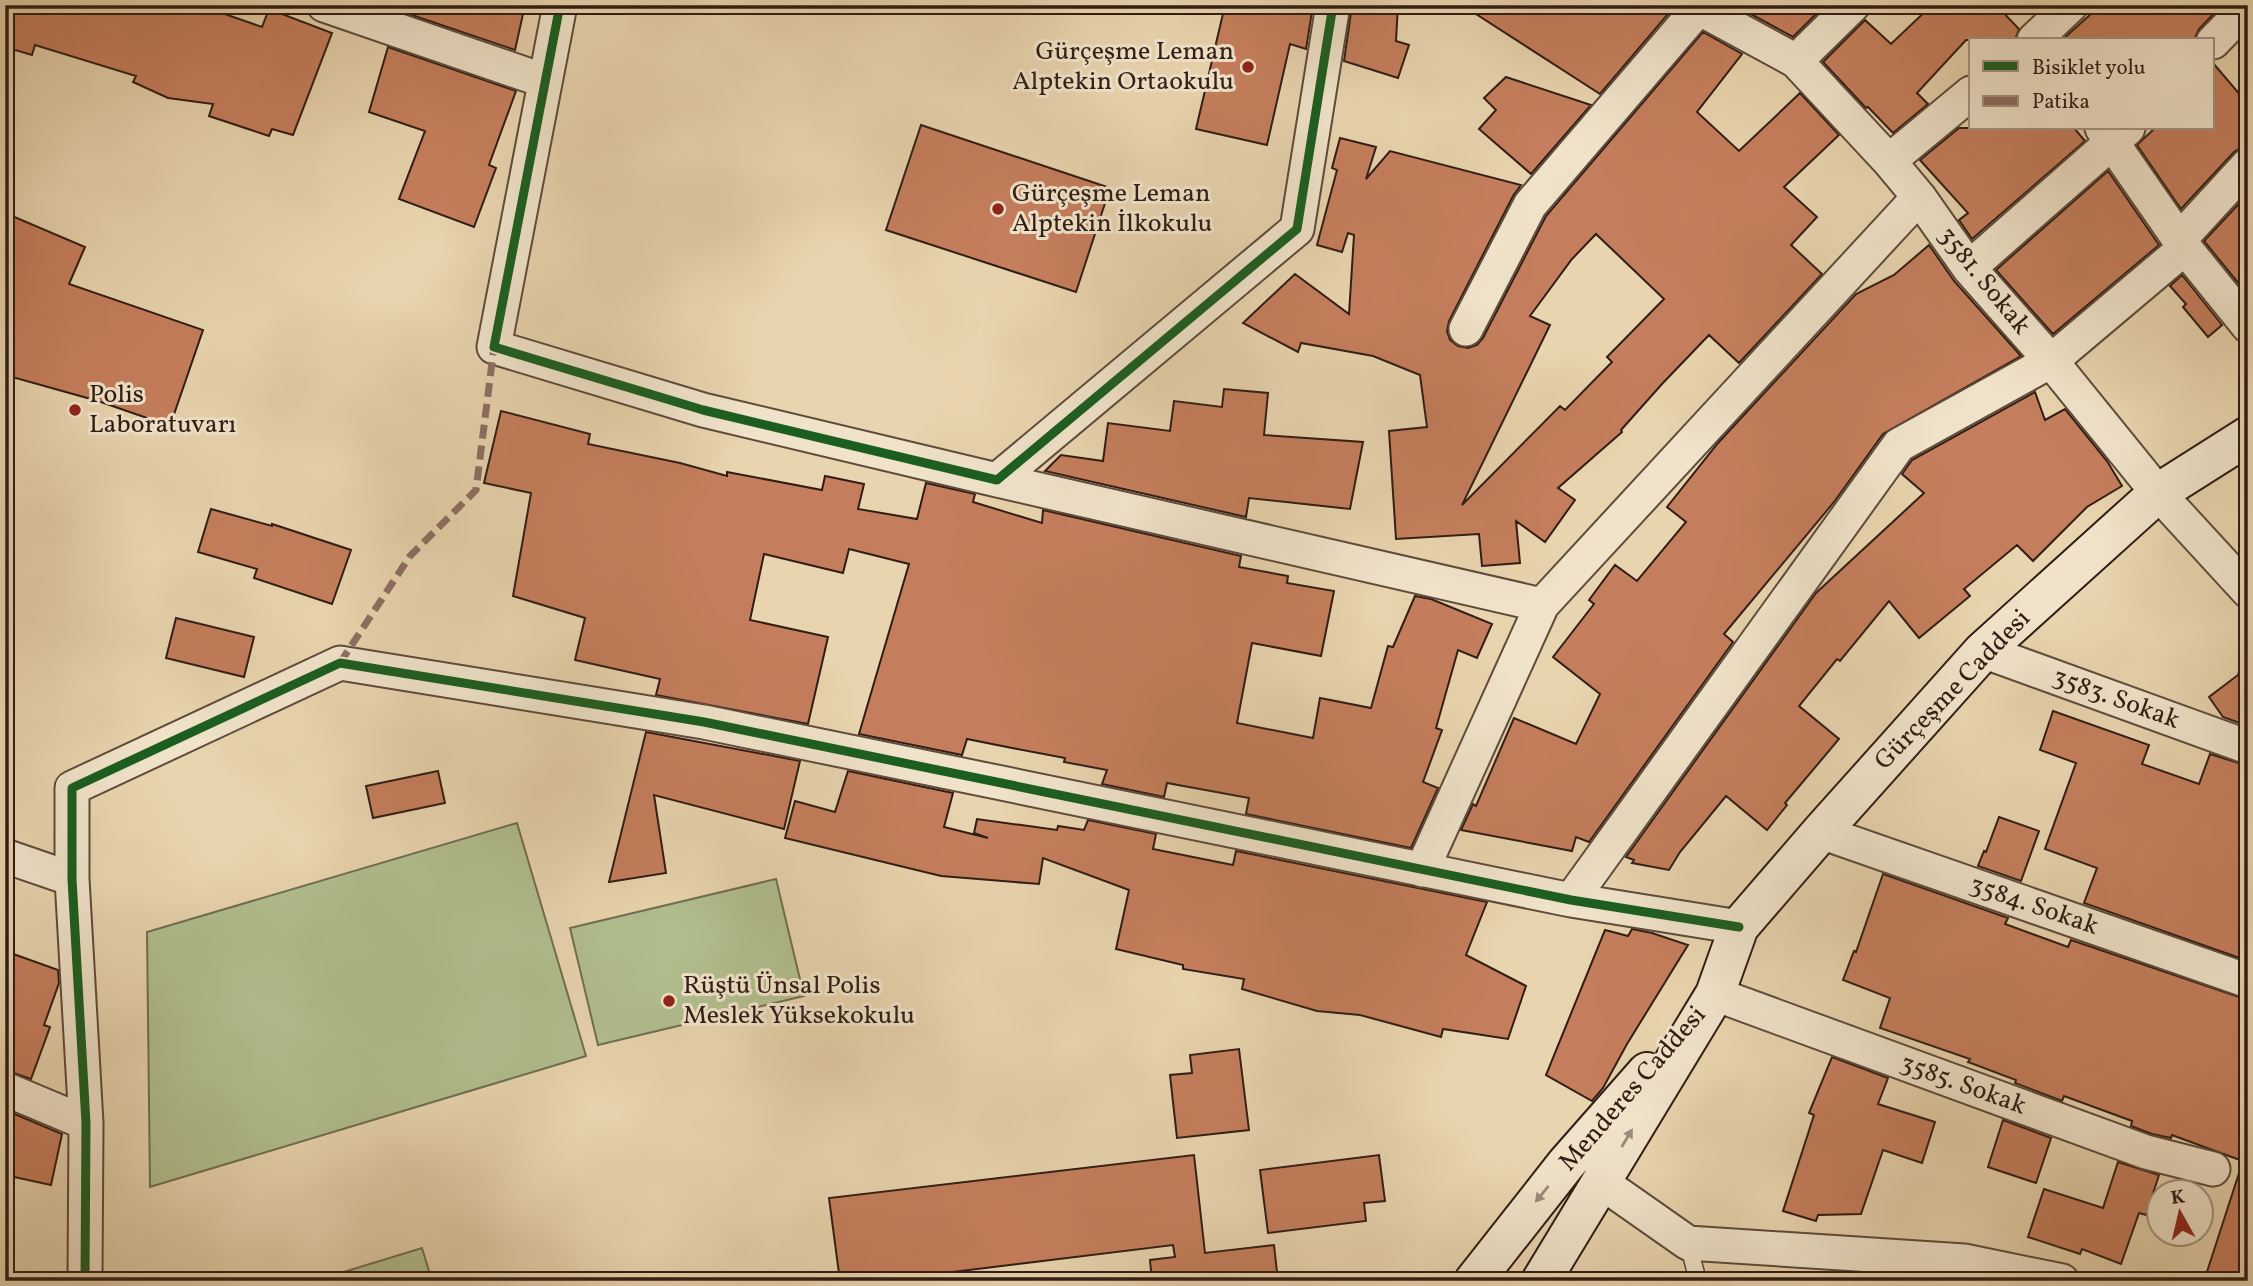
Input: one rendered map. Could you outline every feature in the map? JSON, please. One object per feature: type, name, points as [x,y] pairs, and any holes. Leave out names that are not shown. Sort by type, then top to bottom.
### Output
[{"type":"main road","name":"Gürçeşme Caddesi","points":[[1715,994],[1739,927],[1983,651],[2158,493],[2248,436]]},
{"type":"main road","name":"Menderes Caddesi","points":[[1541,1281],[1715,994]]},
{"type":"main road","name":"Menderes Caddesi","points":[[1474,1281],[1566,1164],[1715,994]]},
{"type":"street","points":[[324,5],[545,81]]},
{"type":"street","points":[[560,5],[494,347],[704,410],[1542,605]]},
{"type":"street","points":[[997,480],[1297,229],[1332,5]]},
{"type":"street","points":[[1796,61],[1853,5]]},
{"type":"street","points":[[2044,29],[2071,5]]},
{"type":"street","points":[[2214,41],[2248,6]]},
{"type":"street","points":[[1466,329],[1530,205],[1696,7]]},
{"type":"street","name":"3581. Sokak","points":[[1696,7],[1796,61],[1889,161],[1919,197],[1969,268],[2051,361],[2158,493],[2248,591]]},
{"type":"street","points":[[1889,161],[1969,95]]},
{"type":"street","points":[[1969,268],[2114,133],[2182,244],[2248,326]]},
{"type":"street","points":[[1571,900],[1899,445],[2051,361],[2182,244],[2248,165]]},
{"type":"street","points":[[1422,870],[1542,605],[1919,197]]},
{"type":"street","name":"3583. Sokak","points":[[1983,651],[2248,747]]},
{"type":"street","points":[[85,1281],[86,1123],[72,879],[72,788],[340,663],[704,722],[1571,900],[1739,927]]},
{"type":"street","name":"3584. Sokak","points":[[1821,832],[2248,981]]},
{"type":"street","points":[[5,856],[72,879]]},
{"type":"street","name":"3585. Sokak","points":[[1715,994],[2146,1152],[2213,1169]]},
{"type":"street","points":[[5,1089],[86,1123]]},
{"type":"street","points":[[1601,1182],[1688,1243],[2062,1281]]},
{"type":"lane","points":[[1688,1243],[1698,1281]]},
{"type":"green space","points":[[517,823],[586,1056],[150,1187],[147,932]]},
{"type":"green space","points":[[776,879],[804,996],[598,1045],[570,928]]},
{"type":"green space","points":[[422,1248],[432,1281],[338,1281],[337,1274]]},
{"type":"building","points":[[5,5],[199,5],[262,27],[269,9],[332,33],[293,135],[272,129],[269,136],[209,116],[213,104],[168,98],[133,82],[136,76],[35,45],[32,55],[5,47]]},
{"type":"building","points":[[401,5],[525,5],[515,50],[400,11]]},
{"type":"building","name":"Gürçeşme Leman Alptekin Ortaokulu","points":[[1225,5],[1313,5],[1306,49],[1290,44],[1267,145],[1196,129]]},
{"type":"building","points":[[1352,5],[1398,5],[1396,41],[1409,45],[1398,78],[1344,61]]},
{"type":"building","points":[[1462,5],[1674,5],[1674,7],[1600,94]]},
{"type":"building","points":[[1734,5],[1825,5],[1793,37]]},
{"type":"building","points":[[1932,5],[1996,5],[2019,29],[2016,38],[1966,40],[1917,93],[1928,104],[1893,133],[1823,62],[1865,20],[1891,44]]},
{"type":"building","points":[[2101,5],[2222,5],[2199,29],[2195,38],[2064,38]]},
{"type":"building","points":[[1703,32],[1742,54],[1697,112],[1739,151],[1800,93],[1839,135],[1784,187],[1817,217],[1791,245],[1822,274],[1739,363],[1709,335],[1662,384],[1622,432],[1558,488],[1575,500],[1545,542],[1516,521],[1520,563],[1482,566],[1479,534],[1396,539],[1389,431],[1427,427],[1420,375],[1373,356],[1301,343],[1298,352],[1243,323],[1295,274],[1349,314],[1354,235],[1348,233],[1342,252],[1317,245],[1337,170],[1332,168],[1340,138],[1376,147],[1366,179],[1390,151],[1521,185],[1449,321],[1447,331],[1450,340],[1458,346],[1468,348],[1477,345],[1483,338],[1546,216]],"holes":[[[1596,234],[1664,299],[1607,357],[1612,362],[1565,410],[1560,406],[1462,505],[1550,325],[1530,316],[1572,259]]]},
{"type":"building","points":[[388,47],[516,91],[489,165],[496,168],[474,227],[399,199],[425,131],[369,112]]},
{"type":"building","points":[[2214,64],[2248,104],[2248,143],[2234,152],[2181,209],[2137,145],[2153,130],[2214,130]]},
{"type":"building","points":[[1506,77],[1591,105],[1531,174],[1479,129],[1496,110],[1484,98]]},
{"type":"building","name":"Gürçeşme Leman Alptekin İlkokulu","points":[[921,125],[1110,188],[1076,292],[886,230]]},
{"type":"building","points":[[1959,128],[2076,130],[2085,141],[1972,239],[1959,220],[1968,213],[1920,160]]},
{"type":"building","points":[[2108,171],[2159,245],[2053,334],[1996,270]]},
{"type":"building","points":[[2248,194],[2248,295],[2204,241]]},
{"type":"building","points":[[5,213],[85,247],[69,284],[203,330],[170,426],[98,401],[5,375]]},
{"type":"building","points":[[1929,245],[1954,281],[2021,356],[1883,434],[1834,502],[1724,634],[1733,642],[1589,842],[1576,837],[1572,851],[1461,830],[1473,804],[1476,806],[1514,718],[1576,744],[1600,694],[1553,657],[1594,604],[1589,600],[1615,565],[1637,581],[1686,522],[1667,507],[1718,443],[1856,294],[1894,275]]},
{"type":"building","points":[[2182,275],[2222,325],[2208,337],[2183,307],[2186,304],[2170,286]]},
{"type":"building","points":[[1224,389],[1268,393],[1264,435],[1363,442],[1350,509],[1249,498],[1246,517],[1045,471],[1061,455],[1103,461],[1108,423],[1170,431],[1174,401],[1222,407]]},
{"type":"building","points":[[2035,392],[2045,420],[2065,409],[2107,461],[2122,486],[2087,507],[2033,561],[2017,545],[1964,589],[1970,596],[1919,638],[1889,601],[1799,706],[1839,739],[1785,803],[1787,805],[1767,830],[1726,796],[1680,852],[1669,870],[1632,863],[1634,860],[1626,857],[1816,593],[1924,493],[1902,474],[1912,460]]},
{"type":"building","points":[[501,411],[590,434],[588,444],[680,463],[727,476],[727,472],[822,490],[825,476],[864,484],[858,509],[917,519],[926,483],[975,494],[973,502],[1042,523],[1043,510],[1241,556],[1239,567],[1288,576],[1287,583],[1334,591],[1321,656],[1252,643],[1237,723],[1313,738],[1320,698],[1371,708],[1388,646],[1393,647],[1415,596],[1431,599],[1492,624],[1477,658],[1458,650],[1436,728],[1442,730],[1423,782],[1438,788],[1411,848],[1246,814],[1249,798],[1167,783],[1164,797],[1102,784],[1107,770],[1064,762],[1065,758],[967,739],[962,755],[859,734],[909,564],[849,549],[843,573],[764,554],[750,620],[828,637],[808,724],[656,695],[660,679],[575,660],[585,618],[513,596],[531,493],[484,483]]},
{"type":"building","points":[[211,509],[272,524],[351,550],[332,604],[254,578],[257,569],[198,552]]},
{"type":"building","points":[[176,618],[254,637],[244,677],[166,658]]},
{"type":"building","points":[[2243,660],[2248,661],[2248,726],[2223,717],[2209,697],[2238,675]]},
{"type":"building","points":[[2053,711],[2149,745],[2142,764],[2199,784],[2210,754],[2248,766],[2248,961],[2084,903],[2097,868],[2045,849],[2076,763],[2040,750]]},
{"type":"building","points":[[646,732],[800,761],[784,829],[654,795],[666,873],[609,882]]},
{"type":"building","points":[[438,771],[445,803],[373,818],[366,786]]},
{"type":"building","points":[[848,771],[953,793],[944,827],[988,838],[974,833],[977,819],[1057,830],[1058,826],[1084,830],[1088,820],[1156,834],[1153,849],[1233,865],[1236,851],[1487,902],[1466,955],[1526,986],[1508,1039],[1443,1029],[1441,1037],[1360,1015],[1317,1011],[1242,989],[1244,979],[1183,969],[1183,965],[1116,949],[1129,890],[1043,858],[1039,884],[941,876],[785,838],[795,801],[835,812]]},
{"type":"building","points":[[1999,817],[2039,831],[2021,881],[1978,866]]},
{"type":"building","points":[[1883,874],[2008,918],[2005,924],[2068,947],[2071,940],[2248,1000],[2248,1163],[2172,1135],[2171,1138],[2152,1134],[2131,1126],[2132,1121],[2064,1096],[2062,1101],[1968,1062],[1970,1059],[1880,1028],[1890,998],[1843,980],[1854,951],[1856,952]]},
{"type":"building","points":[[1632,929],[1688,945],[1603,1088],[1592,1101],[1546,1075],[1605,930],[1628,936]]},
{"type":"building","points":[[5,951],[58,970],[59,983],[44,1025],[50,1027],[31,1079],[5,1070]]},
{"type":"building","points":[[1239,1049],[1249,1130],[1177,1138],[1170,1075],[1192,1073],[1190,1055]]},
{"type":"building","points":[[1832,1057],[1888,1078],[1878,1104],[1935,1122],[1922,1163],[1883,1150],[1861,1214],[1818,1215],[1816,1221],[1783,1211],[1814,1115],[1809,1113]]},
{"type":"building","points":[[5,1110],[62,1134],[51,1185],[5,1175]]},
{"type":"building","points":[[2003,1120],[2051,1138],[2036,1183],[1988,1167]]},
{"type":"building","points":[[1194,1155],[1205,1253],[1274,1245],[1278,1281],[1152,1281],[1150,1260],[1175,1257],[1173,1245],[879,1281],[840,1281],[829,1198]]},
{"type":"building","points":[[1379,1155],[1385,1201],[1364,1203],[1366,1221],[1268,1233],[1260,1170]]},
{"type":"building","points":[[2118,1162],[2159,1175],[2158,1178],[2144,1178],[2144,1214],[2139,1213],[2121,1264],[2082,1249],[2080,1254],[2028,1237],[2044,1189],[2103,1208]]},
{"type":"building","points":[[2241,1167],[2248,1168],[2248,1268],[2244,1281],[2204,1281]]},
{"type":"marked path","points":[[340,663],[410,556],[476,490],[494,347]]},
{"type":"cycle path","points":[[560,5],[494,347],[703,410],[997,480],[1297,229],[1333,5]]},
{"type":"cycle path","points":[[85,1281],[86,1123],[72,879],[72,788],[340,663],[704,722],[1571,900],[1739,927]]},
{"type":"place","name":"Gürçeşme Leman Alptekin Ortaokulu","points":[[1248,67]]},
{"type":"place","name":"Gürçeşme Leman Alptekin İlkokulu","points":[[998,209]]},
{"type":"place","name":"Polis Laboratuvarı","points":[[75,410]]},
{"type":"place","name":"Rüştü Ünsal Polis Meslek Yüksekokulu","points":[[669,1001]]}]
